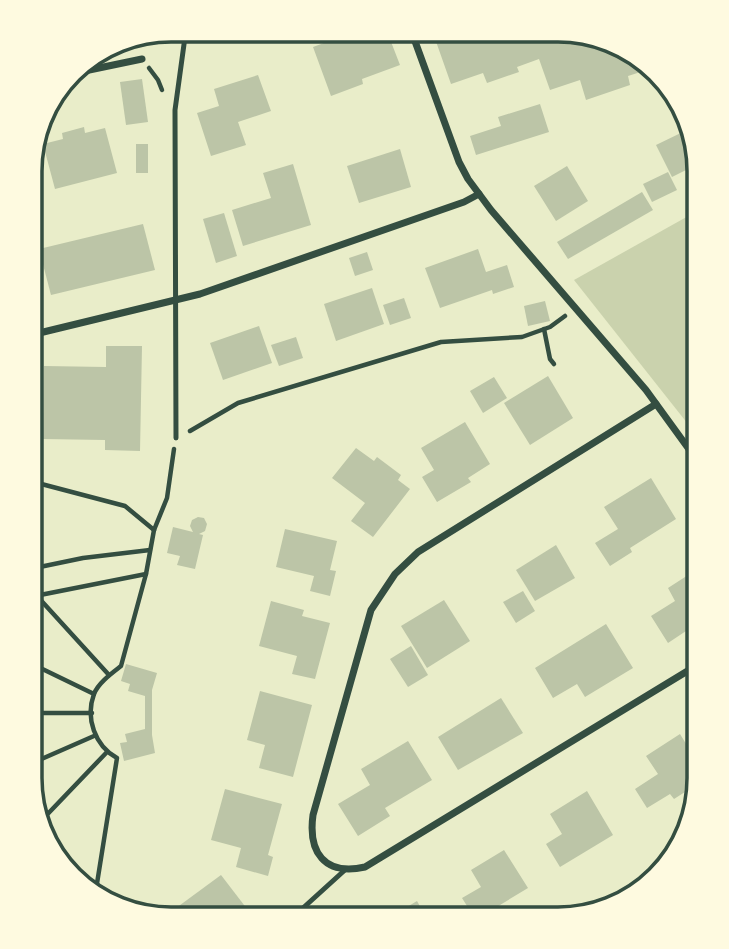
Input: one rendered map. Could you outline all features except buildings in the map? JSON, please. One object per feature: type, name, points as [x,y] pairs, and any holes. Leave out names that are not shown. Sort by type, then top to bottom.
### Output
[{"type":"street","points":[[415,42],[459,162],[478,194],[656,404],[687,447]]},
{"type":"street","points":[[92,69],[142,59]]},
{"type":"street","points":[[42,332],[200,295],[427,215],[478,194]]},
{"type":"street","points":[[656,404],[418,552],[396,574],[371,610],[313,815],[311,831],[317,853],[326,861],[346,869],[365,867],[687,671]]},
{"type":"lane","points":[[176,436],[175,110],[184,42]]},
{"type":"lane","points":[[304,907],[346,869]]},
{"type":"path","points":[[142,59],[158,80],[169,110],[175,110]]},
{"type":"path","points":[[97,883],[117,758],[107,752],[94,736],[94,694],[108,676],[121,667],[146,574],[154,530],[167,498],[176,436],[187,433],[238,403],[441,342],[522,337],[544,329],[576,309]]},
{"type":"path","points":[[544,329],[550,359],[554,364]]},
{"type":"path","points":[[42,484],[125,506],[154,530]]},
{"type":"path","points":[[42,567],[83,558],[150,550]]},
{"type":"path","points":[[42,594],[146,574]]},
{"type":"path","points":[[42,606],[108,676]]},
{"type":"path","points":[[42,669],[94,694]]},
{"type":"path","points":[[42,713],[92,713]]},
{"type":"path","points":[[42,759],[94,736]]},
{"type":"path","points":[[47,814],[107,752]]},
{"type":"green space","points":[[687,217],[687,423],[574,280]]}]
